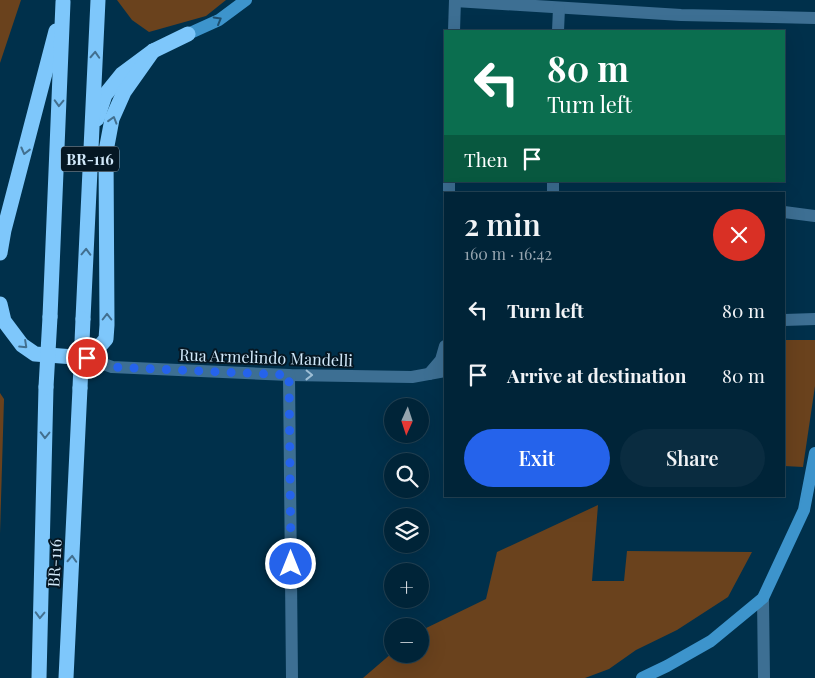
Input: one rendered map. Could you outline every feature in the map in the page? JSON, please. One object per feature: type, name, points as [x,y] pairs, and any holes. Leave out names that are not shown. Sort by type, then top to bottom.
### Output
[{"type":"highway","name":"BR-116","points":[[66,678],[98,0]]},
{"type":"highway","name":"BR-116","points":[[39,678],[46,386],[63,1]]},
{"type":"highway","points":[[0,253],[4,230],[63,1]]},
{"type":"highway","points":[[90,144],[105,95],[122,74],[153,51],[188,34]]},
{"type":"highway","points":[[0,304],[4,321],[22,345],[35,354],[87,358],[106,338],[106,152],[112,119],[124,92],[153,51]]},
{"type":"main road","points":[[188,34],[219,20],[246,0]]},
{"type":"main road","points":[[642,678],[711,641],[763,598],[804,510],[815,453]]},
{"type":"street","points":[[454,30],[455,0],[681,15],[815,18]]},
{"type":"street","points":[[558,30],[559,8]]},
{"type":"street","points":[[785,212],[815,216]]},
{"type":"street","points":[[785,320],[815,319]]},
{"type":"street","points":[[429,374],[441,360],[444,350]]},
{"type":"street","name":"Rua Armelindo Mandelli","points":[[87,358],[112,367],[289,375],[412,377],[444,371]]},
{"type":"street","points":[[289,375],[292,678]]},
{"type":"street","points":[[763,598],[764,678]]},
{"type":"shaded area","points":[[0,0],[21,0],[0,63]]},
{"type":"shaded area","points":[[117,0],[226,0],[206,16],[149,32],[132,20]]},
{"type":"shaded area","points":[[785,340],[815,340],[815,386],[803,467],[785,466]]},
{"type":"shaded area","points":[[0,393],[4,399],[0,534]]},
{"type":"shaded area","points":[[598,505],[592,581],[624,581],[627,551],[752,552],[728,597],[677,630],[636,650],[609,669],[585,678],[363,678],[384,660],[384,663],[429,663],[429,627],[486,599],[497,552]]},
{"type":"route","points":[[87,358],[112,367],[289,375],[291,564]]}]
